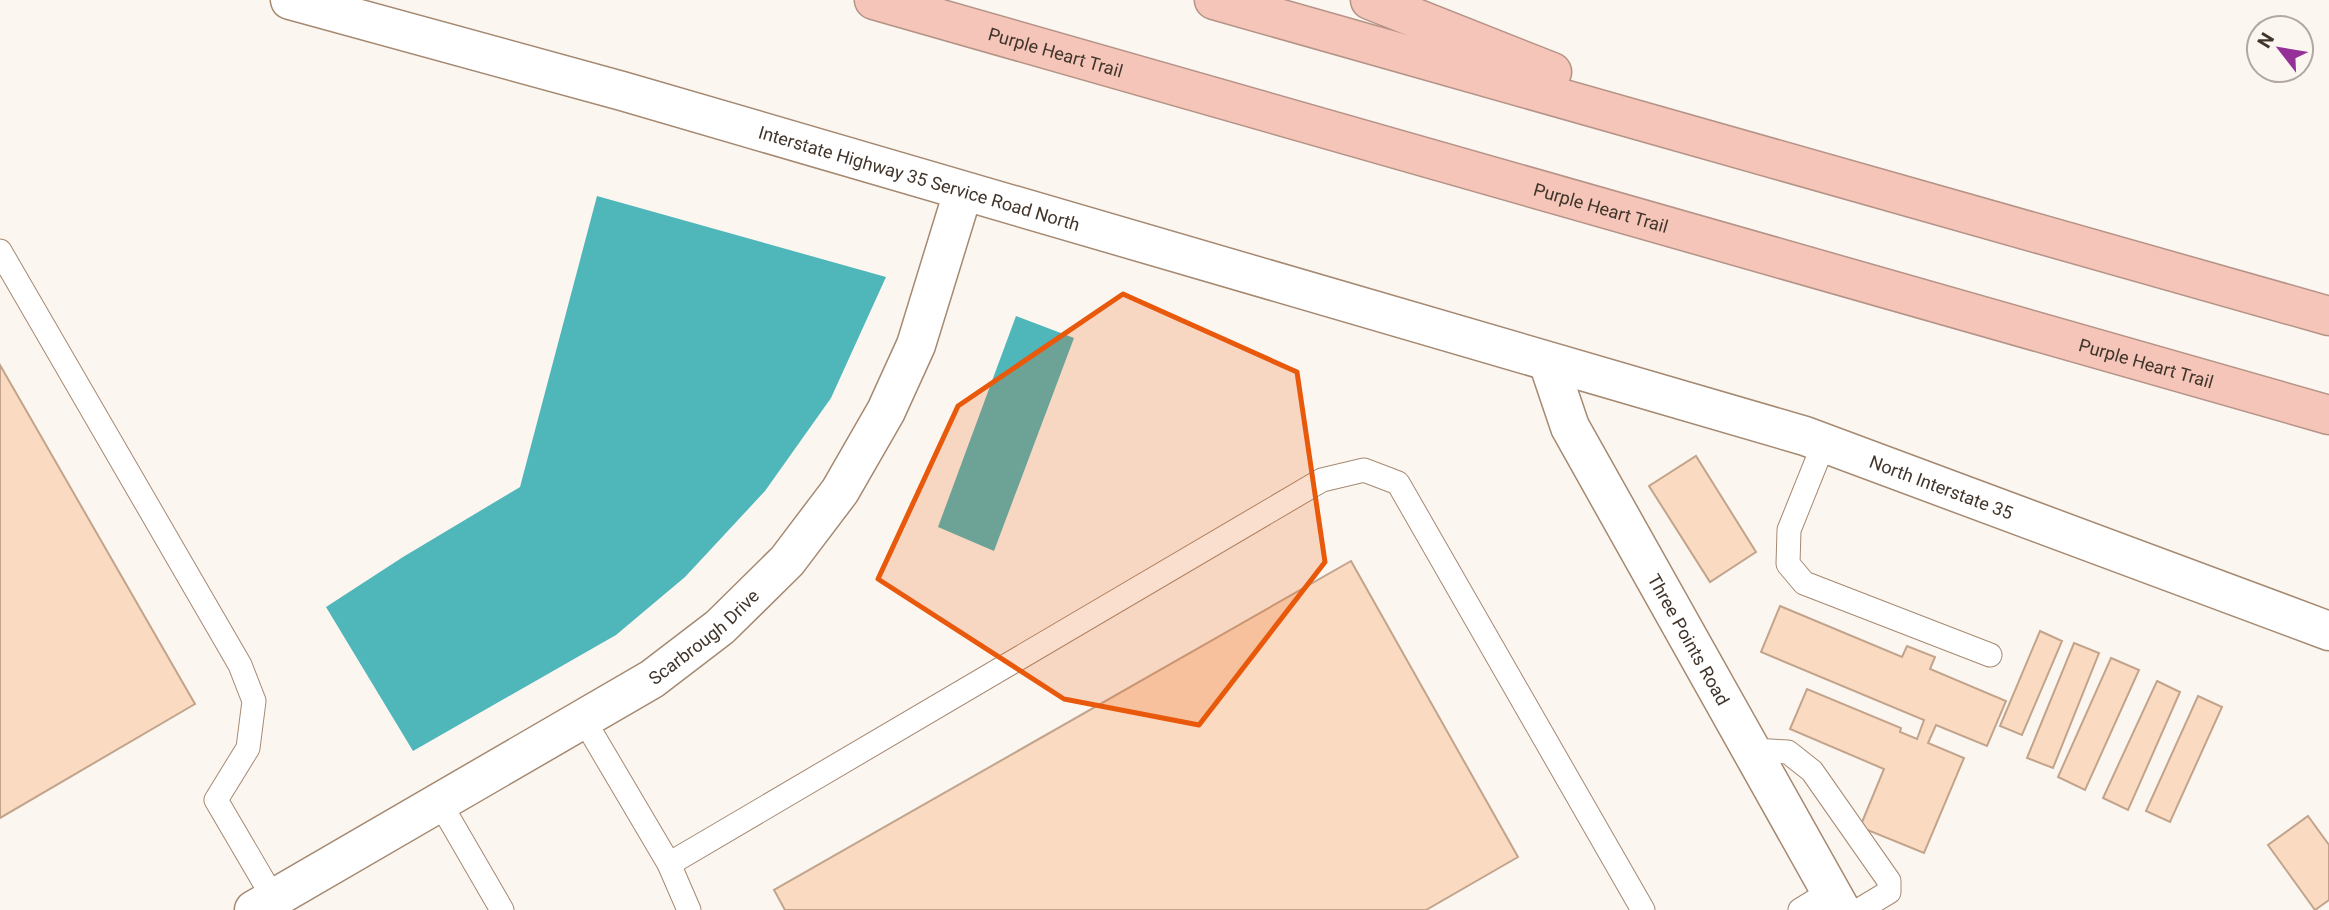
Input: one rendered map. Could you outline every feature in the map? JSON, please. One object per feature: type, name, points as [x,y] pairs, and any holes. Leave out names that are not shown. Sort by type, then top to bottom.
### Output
[{"type":"highway","name":"Purple Heart Trail","points":[[874,0],[2329,415]]},
{"type":"highway","points":[[1214,0],[2329,316]]},
{"type":"highway","points":[[1370,0],[1742,148]]},
{"type":"main road","name":"Interstate Highway 35 Service Road North","points":[[290,0],[622,91],[1548,362]]},
{"type":"main road","name":"Scarbrough Drive","points":[[264,904],[652,679],[720,627],[787,561],[840,491],[886,411],[916,345],[963,192]]},
{"type":"main road","name":"North Interstate 35","points":[[1548,362],[1824,443],[2329,631]]},
{"type":"main road","name":"Three Points Road","points":[[1548,362],[1570,427],[1752,750],[1833,905]]},
{"type":"lane","points":[[0,251],[240,665],[254,701],[248,748],[216,800],[264,904]]},
{"type":"lane","points":[[1824,443],[1789,530],[1788,564],[1804,583],[1990,655]]},
{"type":"lane","points":[[669,864],[1322,480],[1364,470],[1398,483],[1643,910]]},
{"type":"lane","points":[[584,720],[669,864],[689,910]]},
{"type":"lane","points":[[1752,750],[1788,752],[1812,771],[1889,881],[1888,892],[1833,905]]},
{"type":"lane","points":[[440,803],[502,910]]},
{"type":"highlighted area","points":[[1123,294],[1297,372],[1325,562],[1199,725],[1064,699],[878,579],[958,406]]},
{"type":"water","points":[[597,196],[886,277],[831,398],[765,491],[685,577],[616,635],[413,751],[326,607],[520,487]]},
{"type":"water","points":[[1016,316],[1074,338],[994,551],[938,527]]},
{"type":"building","points":[[0,365],[195,704],[0,818]]},
{"type":"building","points":[[1696,456],[1756,552],[1710,582],[1649,486]]},
{"type":"building","points":[[1351,561],[1518,857],[1426,910],[785,910],[774,890]]},
{"type":"building","points":[[1780,606],[1902,657],[1907,646],[1935,657],[1930,669],[2006,701],[1987,746],[1936,725],[1928,743],[1964,758],[1924,853],[1860,827],[1884,769],[1790,729],[1807,689],[1901,728],[1900,732],[1917,739],[1924,720],[1761,652]]},
{"type":"building","points":[[2040,631],[2062,641],[2022,735],[2000,726]]},
{"type":"building","points":[[2074,643],[2099,653],[2053,768],[2027,758]]},
{"type":"building","points":[[2111,658],[2139,670],[2085,790],[2058,777]]},
{"type":"building","points":[[2157,681],[2180,692],[2128,810],[2103,798]]},
{"type":"building","points":[[2198,696],[2222,707],[2170,822],[2146,811]]},
{"type":"building","points":[[2308,816],[2329,845],[2329,900],[2315,910],[2268,845]]}]
